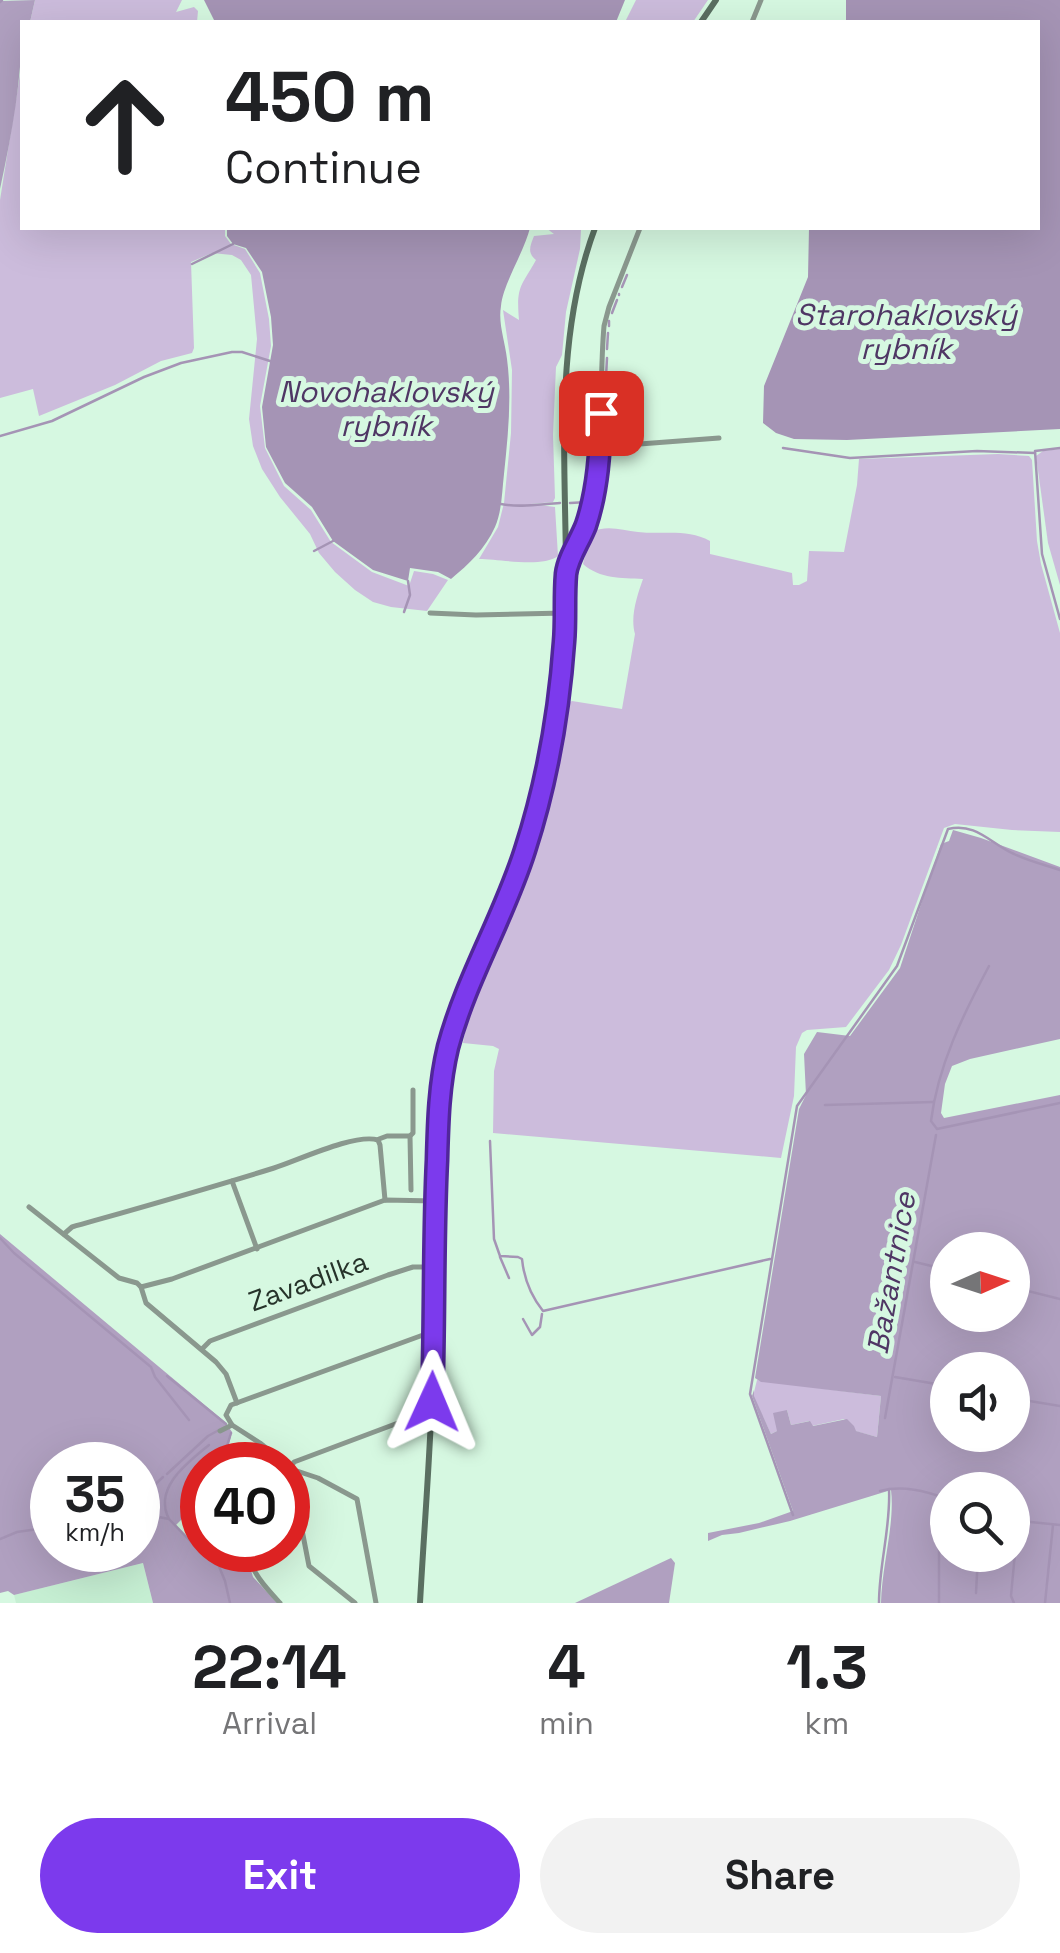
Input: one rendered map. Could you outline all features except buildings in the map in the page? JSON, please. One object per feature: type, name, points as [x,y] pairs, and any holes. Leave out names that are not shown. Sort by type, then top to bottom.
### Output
[{"type":"street","points":[[420,1603],[432,1413],[440,1090],[448,1046],[464,1000],[524,854],[556,723],[566,612],[566,368],[574,309],[594,230]]},
{"type":"street","points":[[566,570],[593,500],[600,447],[604,326],[639,230]]},
{"type":"street","points":[[600,447],[719,438]]},
{"type":"street","points":[[430,613],[566,612]]},
{"type":"street","points":[[411,1190],[413,1090]]},
{"type":"street","points":[[378,1140],[410,1136]]},
{"type":"street","points":[[64,1234],[72,1227],[343,1144],[373,1137],[378,1140]]},
{"type":"street","points":[[378,1140],[385,1200]]},
{"type":"street","name":"Zavadilka","points":[[232,1181],[257,1249]]},
{"type":"street","name":"Zavadilka","points":[[141,1287],[257,1249],[385,1200],[435,1201]]},
{"type":"street","points":[[29,1206],[109,1272],[141,1287],[146,1303],[226,1374],[237,1402]]},
{"type":"street","name":"Zavadilka","points":[[202,1349],[210,1341],[413,1267],[434,1267]]},
{"type":"street","points":[[258,1442],[232,1425],[226,1415],[237,1402],[434,1331]]},
{"type":"street","points":[[310,1456],[432,1413]]},
{"type":"street","points":[[220,1431],[232,1425]]},
{"type":"street","points":[[310,1475],[357,1500],[376,1603]]},
{"type":"street","points":[[310,1567],[355,1603]]},
{"type":"street","points":[[255,1572],[280,1603]]},
{"type":"shaded area","points":[[35,0],[182,0],[176,12],[194,7],[198,11],[197,20],[30,20]]},
{"type":"shaded area","points":[[35,0],[30,20],[20,20],[16,106],[0,189],[0,1]]},
{"type":"shaded area","points":[[636,0],[708,0],[694,20],[626,20]]},
{"type":"shaded area","points":[[20,75],[20,230],[225,230],[231,244],[245,249],[260,273],[269,319],[271,346],[260,406],[265,448],[284,486],[311,510],[331,542],[372,572],[409,586],[414,571],[448,580],[427,611],[373,602],[355,590],[319,553],[310,534],[262,469],[249,419],[257,339],[251,275],[241,260],[232,255],[212,253],[191,262],[192,353],[161,361],[39,416],[33,389],[0,398],[0,200]]},
{"type":"shaded area","points":[[549,230],[581,230],[562,355],[556,367],[555,498],[553,502],[531,504],[555,507],[558,556],[532,562],[479,559],[498,527],[511,433],[512,370],[503,310],[519,320],[521,287],[536,260],[530,252],[531,243],[534,236],[554,234]]},
{"type":"shaded area","points":[[1060,449],[1060,585],[1048,543],[1036,456]]},
{"type":"shaded area","points":[[1029,456],[1032,460],[1037,541],[1060,633],[1060,832],[955,824],[944,828],[889,970],[846,1027],[802,1033],[796,1047],[794,1096],[781,1158],[493,1133],[494,1071],[499,1049],[463,1043],[468,1016],[505,932],[550,797],[568,703],[622,709],[635,634],[634,614],[643,579],[604,575],[583,564],[590,533],[608,528],[693,535],[710,541],[710,554],[792,573],[793,585],[799,585],[807,581],[809,551],[844,552],[859,459]]},
{"type":"shaded area","points":[[953,830],[1060,867],[1060,1039],[952,1066],[941,1113],[944,1118],[1060,1095],[1060,1603],[881,1603],[891,1490],[708,1541],[708,1533],[759,1523],[793,1511],[752,1396],[754,1390],[771,1434],[777,1431],[773,1413],[787,1410],[791,1425],[810,1421],[813,1426],[847,1419],[856,1431],[877,1437],[881,1396],[761,1382],[755,1378],[799,1109],[806,1095],[804,1054],[817,1032],[850,1036],[900,968],[941,844],[949,841]]},
{"type":"shaded area","points":[[0,1234],[225,1422],[232,1432],[230,1442],[180,1442],[180,1521],[175,1526],[180,1530],[180,1572],[252,1572],[277,1603],[153,1603],[145,1572],[160,1572],[160,1442],[30,1442],[30,1572],[107,1572],[14,1595],[8,1591],[0,1593]]},
{"type":"shaded area","points":[[757,1380],[881,1396],[877,1437],[855,1431],[844,1419],[812,1426],[809,1421],[791,1425],[787,1410],[777,1431],[771,1434],[753,1396]]},
{"type":"shaded area","points":[[671,1558],[675,1563],[669,1603],[575,1603]]},
{"type":"shaded area","points":[[107,1572],[145,1572],[153,1603],[16,1603],[14,1595]]},
{"type":"water","points":[[204,0],[625,0],[617,20],[214,20]]},
{"type":"water","name":"Starohaklovský rybník","points":[[846,0],[1060,0],[1060,429],[794,439],[763,423],[764,386],[808,277],[809,230],[1040,230],[1040,20],[846,20]]},
{"type":"water","name":"Novohaklovský rybník","points":[[227,230],[529,230],[501,306],[509,402],[499,514],[481,549],[451,579],[438,572],[410,568],[408,581],[373,570],[333,541],[312,507],[285,483],[266,447],[262,407],[273,345],[262,272],[246,248],[233,244]]},
{"type":"waterway","points":[[192,264],[233,244]]},
{"type":"waterway","points":[[622,287],[627,275]]},
{"type":"waterway","points":[[612,313],[617,300]]},
{"type":"waterway","points":[[609,321],[609,326]]},
{"type":"waterway","points":[[607,349],[608,333]]},
{"type":"waterway","points":[[0,436],[52,421],[181,363],[232,352],[270,361]]},
{"type":"waterway","points":[[606,377],[607,358]]},
{"type":"waterway","points":[[606,384],[606,392]]},
{"type":"waterway","points":[[605,397],[605,403]]},
{"type":"waterway","points":[[605,408],[605,421]]},
{"type":"waterway","points":[[605,428],[605,442]]},
{"type":"waterway","points":[[783,448],[850,458],[977,451],[1035,453]]},
{"type":"waterway","points":[[1060,448],[1035,451],[1042,554],[1060,619]]},
{"type":"waterway","points":[[604,452],[604,461]]},
{"type":"waterway","points":[[600,484],[603,470]]},
{"type":"waterway","points":[[596,502],[598,492]]},
{"type":"waterway","points":[[570,503],[588,502]]},
{"type":"waterway","points":[[501,504],[560,503]]},
{"type":"waterway","points":[[314,551],[333,541]]},
{"type":"waterway","points":[[404,612],[410,595],[408,581]]},
{"type":"waterway","points":[[793,1515],[750,1394],[797,1106],[897,966],[948,829],[975,831],[1019,856],[1060,870]]},
{"type":"waterway","points":[[989,966],[946,1060],[931,1121],[937,1129],[1060,1103]]},
{"type":"waterway","points":[[825,1105],[933,1102]]},
{"type":"waterway","name":"Bažantnice","points":[[885,1418],[936,1135]]},
{"type":"waterway","points":[[490,1141],[494,1239],[500,1256],[522,1259],[529,1287],[543,1311],[770,1259]]},
{"type":"waterway","points":[[0,1238],[151,1367],[189,1420]]},
{"type":"waterway","points":[[500,1257],[509,1278]]},
{"type":"waterway","points":[[915,1262],[930,1266]]},
{"type":"waterway","points":[[1030,1292],[1060,1299]]},
{"type":"waterway","points":[[523,1319],[532,1335],[540,1327],[542,1314]]},
{"type":"waterway","points":[[167,1376],[226,1424]]},
{"type":"waterway","points":[[895,1377],[930,1383]]},
{"type":"waterway","points":[[1030,1401],[1060,1406]]},
{"type":"waterway","points":[[167,1474],[219,1430]]},
{"type":"waterway","points":[[228,1442],[231,1433]]},
{"type":"waterway","points":[[169,1519],[165,1497],[180,1471]]},
{"type":"waterway","points":[[160,1480],[163,1477]]},
{"type":"waterway","points":[[879,1603],[889,1489]]},
{"type":"waterway","points":[[880,1491],[930,1494]]},
{"type":"waterway","points":[[160,1517],[169,1519],[195,1546],[216,1559],[230,1603]]},
{"type":"waterway","points":[[1030,1522],[1060,1525]]},
{"type":"waterway","points":[[1045,1603],[1053,1525]]},
{"type":"waterway","points":[[0,1539],[30,1530]]},
{"type":"waterway","points":[[939,1572],[939,1603]]},
{"type":"waterway","points":[[976,1593],[977,1572]]},
{"type":"waterway","points":[[1013,1572],[1014,1603]]},
{"type":"route","points":[[432,1402],[440,1090],[448,1046],[501,916],[541,796],[558,709],[566,570],[593,500],[601,413]]}]
